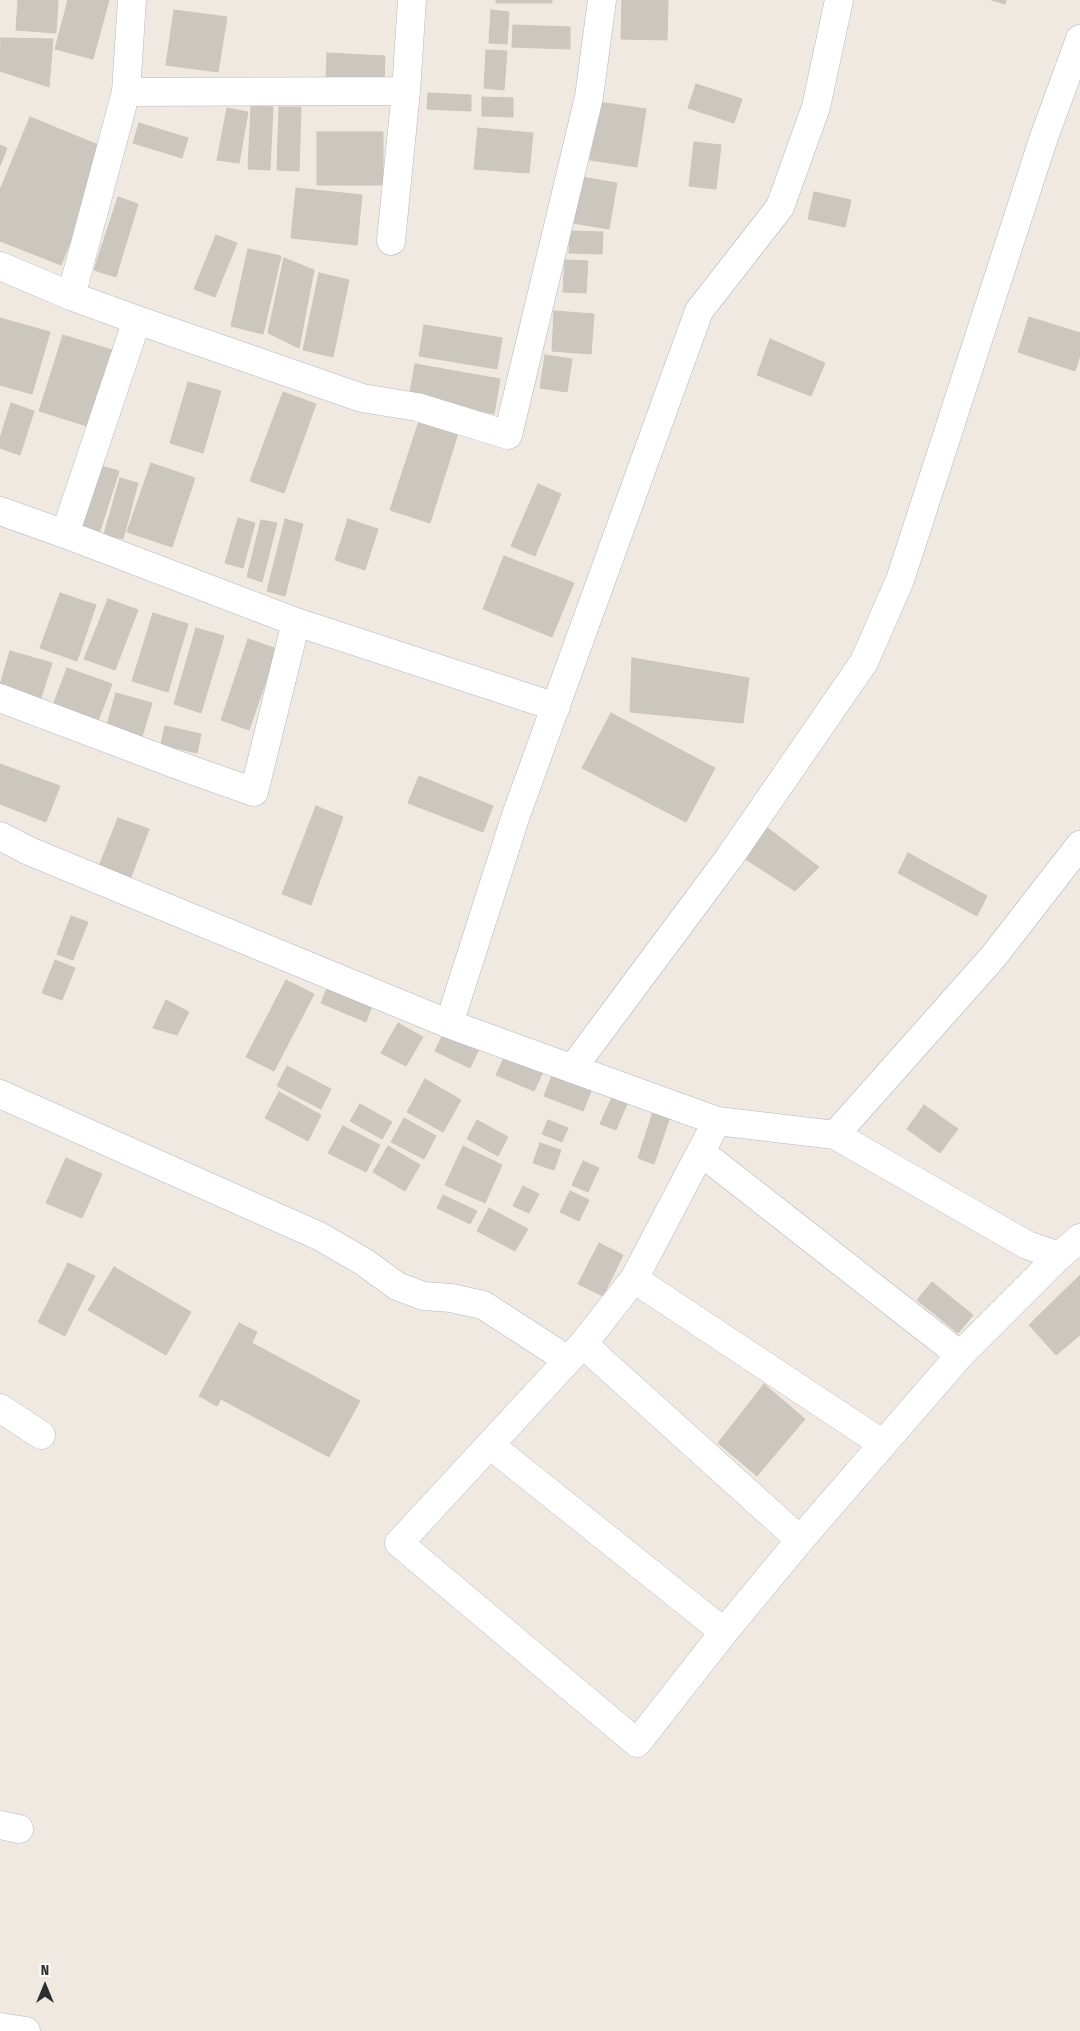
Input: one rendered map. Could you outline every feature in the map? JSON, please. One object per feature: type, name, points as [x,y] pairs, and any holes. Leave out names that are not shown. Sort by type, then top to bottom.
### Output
[{"type":"street","points":[[72,296],[126,92],[132,0]]},
{"type":"street","points":[[391,241],[406,91],[412,0]]},
{"type":"street","points":[[0,266],[72,296],[137,320],[362,398],[417,406],[508,435],[589,97],[602,0]]},
{"type":"street","points":[[449,1024],[516,816],[699,311],[780,207],[816,107],[839,0]]},
{"type":"street","points":[[572,1069],[729,858],[864,662],[900,580],[1043,140],[1080,39]]},
{"type":"street","points":[[126,92],[406,91]]},
{"type":"street","points":[[66,534],[137,320]]},
{"type":"street","points":[[0,511],[66,534],[296,622],[556,707]]},
{"type":"street","points":[[0,698],[254,792],[296,622]]},
{"type":"street","points":[[0,836],[29,851],[449,1024],[717,1122],[835,1135],[1027,1245],[1059,1256]]},
{"type":"street","points":[[835,1135],[993,957],[1080,845]]},
{"type":"street","points":[[0,1094],[319,1236],[364,1262],[397,1286],[423,1296],[451,1298],[483,1305],[576,1352],[800,1540]]},
{"type":"street","points":[[717,1122],[634,1280],[576,1352],[399,1543],[637,1744],[724,1632],[800,1540],[960,1355],[1059,1256],[1080,1238]]},
{"type":"street","points":[[702,1153],[960,1355]]},
{"type":"street","points":[[634,1280],[883,1444]]},
{"type":"street","points":[[0,1408],[41,1435]]},
{"type":"street","points":[[490,1445],[724,1632]]},
{"type":"street","points":[[0,2027],[26,2031]]},
{"type":"building","points":[[18,0],[58,0],[56,33],[16,30]]},
{"type":"building","points":[[68,0],[109,0],[93,59],[55,49]]},
{"type":"building","points":[[496,0],[552,0],[552,3],[496,3]]},
{"type":"building","points":[[622,0],[668,0],[667,40],[621,39]]},
{"type":"building","points":[[992,0],[1006,0],[1005,4]]},
{"type":"building","points":[[174,10],[227,17],[218,72],[166,65]]},
{"type":"building","points":[[491,10],[509,12],[507,44],[489,43]]},
{"type":"building","points":[[513,25],[570,27],[570,49],[512,47]]},
{"type":"building","points":[[1,38],[53,39],[49,87],[0,71]]},
{"type":"building","points":[[486,50],[507,51],[504,90],[484,88]]},
{"type":"building","points":[[327,53],[385,56],[384,83],[326,80]]},
{"type":"building","points":[[696,84],[742,99],[734,123],[688,108]]},
{"type":"building","points":[[428,93],[471,95],[471,111],[427,109]]},
{"type":"building","points":[[482,97],[513,98],[513,117],[482,116]]},
{"type":"building","points":[[599,102],[646,109],[637,167],[590,160]]},
{"type":"building","points":[[251,106],[273,107],[270,170],[248,169]]},
{"type":"building","points":[[279,107],[301,107],[299,171],[277,170]]},
{"type":"building","points":[[227,108],[248,112],[239,163],[217,160]]},
{"type":"building","points":[[30,117],[108,149],[61,265],[0,241],[0,190]]},
{"type":"building","points":[[139,123],[188,138],[182,158],[133,143]]},
{"type":"building","points":[[478,128],[533,133],[529,173],[474,169]]},
{"type":"building","points":[[317,132],[383,132],[383,185],[317,185]]},
{"type":"building","points":[[694,142],[721,145],[716,189],[689,186]]},
{"type":"building","points":[[0,145],[7,148],[0,166]]},
{"type":"building","points":[[581,177],[617,183],[609,229],[573,223]]},
{"type":"building","points":[[296,188],[362,195],[357,245],[291,238]]},
{"type":"building","points":[[814,192],[851,200],[845,227],[808,219]]},
{"type":"building","points":[[118,197],[138,204],[116,277],[94,270]]},
{"type":"building","points":[[570,231],[603,232],[602,254],[569,253]]},
{"type":"building","points":[[216,235],[237,243],[215,297],[194,289]]},
{"type":"building","points":[[248,249],[281,256],[263,334],[231,326]]},
{"type":"building","points":[[284,258],[314,270],[299,348],[268,333]]},
{"type":"building","points":[[565,260],[588,261],[586,293],[563,292]]},
{"type":"building","points":[[319,273],[349,280],[333,357],[303,350]]},
{"type":"building","points":[[554,311],[594,314],[591,354],[552,351]]},
{"type":"building","points":[[1029,317],[1080,333],[1080,355],[1075,371],[1018,352]]},
{"type":"building","points":[[0,318],[50,332],[32,394],[0,385]]},
{"type":"building","points":[[424,325],[502,338],[497,369],[419,356]]},
{"type":"building","points":[[63,335],[112,350],[87,426],[39,411]]},
{"type":"building","points":[[770,339],[825,363],[811,396],[757,375]]},
{"type":"building","points":[[545,355],[572,359],[567,392],[540,388]]},
{"type":"building","points":[[415,364],[500,379],[494,414],[409,398]]},
{"type":"building","points":[[188,382],[221,391],[203,453],[170,443]]},
{"type":"building","points":[[283,392],[316,404],[284,493],[250,481]]},
{"type":"building","points":[[11,403],[34,411],[20,455],[0,448],[0,438]]},
{"type":"building","points":[[419,421],[458,433],[430,523],[390,510]]},
{"type":"building","points":[[151,463],[195,478],[172,547],[127,532]]},
{"type":"building","points":[[101,466],[119,471],[100,531],[82,526]]},
{"type":"building","points":[[120,478],[138,483],[123,539],[104,534]]},
{"type":"building","points":[[538,484],[561,494],[535,556],[511,546]]},
{"type":"building","points":[[238,518],[255,523],[243,568],[225,563]]},
{"type":"building","points":[[285,519],[303,524],[285,596],[267,591]]},
{"type":"building","points":[[348,519],[378,529],[365,570],[335,560]]},
{"type":"building","points":[[261,520],[277,523],[262,582],[247,577]]},
{"type":"building","points":[[504,556],[574,583],[552,637],[483,609]]},
{"type":"building","points":[[60,593],[96,605],[77,661],[40,648]]},
{"type":"building","points":[[108,599],[138,610],[115,670],[84,659]]},
{"type":"building","points":[[153,613],[188,624],[168,692],[132,681]]},
{"type":"building","points":[[196,628],[224,636],[201,713],[174,704]]},
{"type":"building","points":[[248,639],[277,649],[249,730],[221,720]]},
{"type":"building","points":[[10,651],[52,663],[40,701],[0,685]]},
{"type":"building","points":[[632,658],[749,678],[743,723],[630,712]]},
{"type":"building","points":[[67,668],[112,684],[98,721],[53,705]]},
{"type":"building","points":[[116,693],[152,703],[142,737],[106,728]]},
{"type":"building","points":[[611,713],[715,768],[686,822],[582,768]]},
{"type":"building","points":[[165,726],[201,734],[197,753],[161,745]]},
{"type":"building","points":[[0,764],[60,786],[46,822],[0,804]]},
{"type":"building","points":[[419,776],[493,806],[483,832],[408,803]]},
{"type":"building","points":[[316,806],[343,817],[311,905],[282,894]]},
{"type":"building","points":[[118,818],[149,829],[131,877],[99,866]]},
{"type":"building","points":[[761,823],[819,867],[795,891],[739,855]]},
{"type":"building","points":[[908,853],[987,896],[977,916],[898,873]]},
{"type":"building","points":[[71,916],[88,922],[73,960],[57,954]]},
{"type":"building","points":[[55,960],[75,968],[62,1000],[42,993]]},
{"type":"building","points":[[286,980],[314,994],[274,1071],[246,1057]]},
{"type":"building","points":[[329,983],[374,1001],[366,1022],[321,1003]]},
{"type":"building","points":[[166,1000],[189,1012],[177,1035],[153,1028]]},
{"type":"building","points":[[398,1023],[423,1037],[406,1066],[381,1053]]},
{"type":"building","points":[[445,1030],[480,1047],[470,1068],[435,1051]]},
{"type":"building","points":[[506,1053],[544,1070],[534,1091],[496,1075]]},
{"type":"building","points":[[287,1066],[331,1089],[321,1109],[277,1086]]},
{"type":"building","points":[[555,1068],[594,1084],[583,1111],[544,1096]]},
{"type":"building","points":[[425,1079],[461,1100],[443,1132],[407,1112]]},
{"type":"building","points":[[279,1092],[321,1115],[308,1141],[265,1118]]},
{"type":"building","points":[[612,1097],[627,1104],[616,1130],[600,1124]]},
{"type":"building","points":[[360,1104],[392,1122],[382,1139],[350,1121]]},
{"type":"building","points":[[924,1105],[958,1129],[940,1153],[907,1129]]},
{"type":"building","points":[[653,1112],[670,1117],[654,1164],[638,1158]]},
{"type":"building","points":[[404,1118],[436,1136],[424,1159],[391,1142]]},
{"type":"building","points":[[477,1120],[508,1137],[498,1156],[467,1139]]},
{"type":"building","points":[[548,1120],[568,1128],[562,1142],[542,1134]]},
{"type":"building","points":[[343,1126],[380,1145],[366,1172],[328,1153]]},
{"type":"building","points":[[540,1143],[561,1150],[554,1170],[533,1163]]},
{"type":"building","points":[[388,1146],[420,1165],[405,1191],[373,1172]]},
{"type":"building","points":[[463,1146],[502,1165],[485,1203],[445,1185]]},
{"type":"building","points":[[66,1158],[102,1174],[82,1218],[46,1203]]},
{"type":"building","points":[[583,1161],[599,1168],[588,1192],[572,1185]]},
{"type":"building","points":[[523,1186],[539,1194],[529,1213],[513,1206]]},
{"type":"building","points":[[570,1191],[589,1200],[579,1221],[560,1212]]},
{"type":"building","points":[[443,1195],[477,1211],[470,1224],[437,1208]]},
{"type":"building","points":[[489,1208],[528,1229],[515,1251],[477,1231]]},
{"type":"building","points":[[599,1243],[623,1255],[603,1296],[578,1284]]},
{"type":"building","points":[[68,1263],[95,1276],[65,1336],[38,1322]]},
{"type":"building","points":[[114,1267],[191,1312],[166,1355],[88,1310]]},
{"type":"building","points":[[1080,1275],[1080,1335],[1056,1355],[1029,1325]]},
{"type":"building","points":[[932,1282],[973,1315],[958,1333],[917,1300]]},
{"type":"building","points":[[239,1323],[257,1332],[252,1343],[360,1401],[329,1457],[221,1399],[217,1406],[199,1396]]},
{"type":"building","points":[[764,1384],[805,1419],[757,1476],[718,1443]]}]
